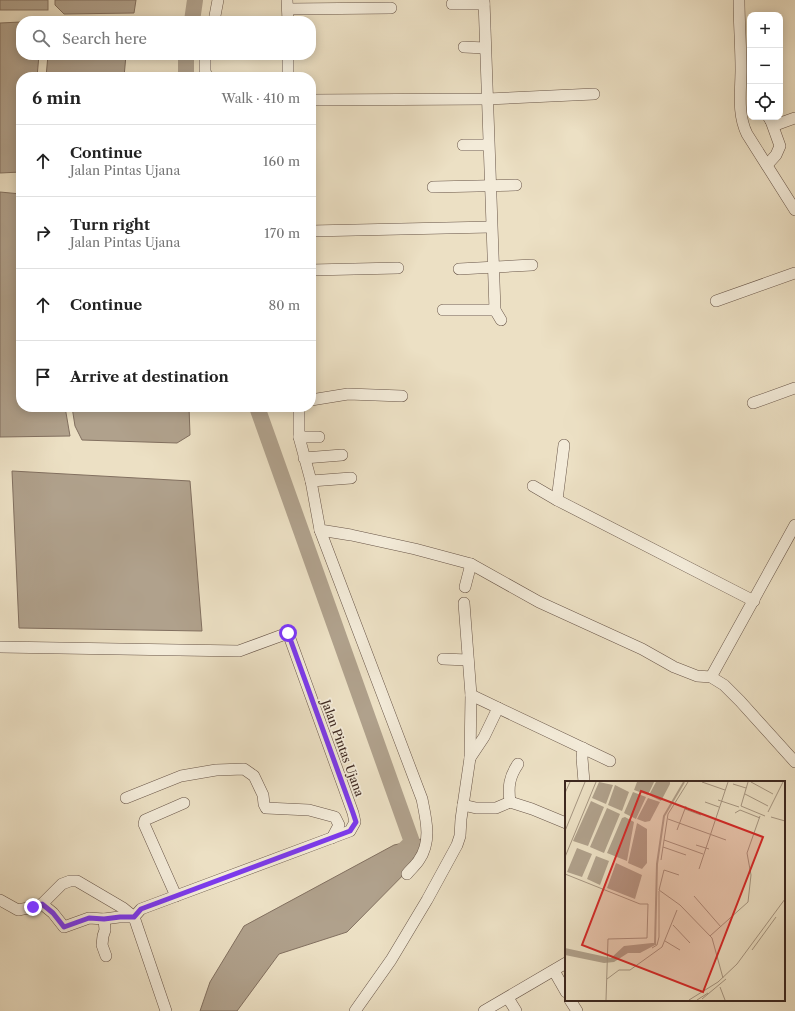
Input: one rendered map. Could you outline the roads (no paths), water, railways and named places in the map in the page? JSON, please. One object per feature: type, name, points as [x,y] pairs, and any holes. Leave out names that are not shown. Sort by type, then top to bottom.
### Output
[{"type":"street","points":[[215,16],[218,0]]},
{"type":"street","points":[[739,0],[746,70],[741,112],[742,124],[746,134],[795,210]]},
{"type":"street","points":[[452,4],[484,2],[495,310],[501,320]]},
{"type":"street","points":[[288,16],[288,5],[391,8]]},
{"type":"street","points":[[464,47],[485,48]]},
{"type":"street","points":[[205,60],[205,72]]},
{"type":"street","points":[[288,60],[288,72]]},
{"type":"street","points":[[316,100],[487,99],[594,94]]},
{"type":"street","points":[[772,120],[778,124],[795,118]]},
{"type":"street","points":[[766,165],[776,155],[780,146],[770,120]]},
{"type":"street","points":[[463,145],[488,145]]},
{"type":"street","points":[[433,187],[516,185]]},
{"type":"street","points":[[316,231],[492,227]]},
{"type":"street","points":[[459,269],[532,265]]},
{"type":"street","points":[[316,270],[398,268]]},
{"type":"street","points":[[716,301],[795,273]]},
{"type":"street","points":[[443,310],[495,310]]},
{"type":"street","points":[[753,404],[795,388]]},
{"type":"street","points":[[316,399],[348,394],[402,396]]},
{"type":"street","points":[[299,412],[299,437],[311,481],[320,530],[422,799],[426,820],[427,843],[420,859],[407,874]]},
{"type":"street","points":[[299,437],[319,437]]},
{"type":"street","points":[[558,500],[564,445]]},
{"type":"street","points":[[304,458],[342,455]]},
{"type":"street","points":[[311,481],[351,478]]},
{"type":"street","points":[[534,486],[754,602]]},
{"type":"street","points":[[711,678],[795,525]]},
{"type":"street","points":[[320,530],[351,535],[423,551],[471,564],[539,602],[642,649],[674,667],[697,676],[711,678],[724,685],[771,733],[795,762]]},
{"type":"street","points":[[465,587],[471,564]]},
{"type":"street","points":[[355,1011],[391,960],[427,900],[457,845],[460,836],[470,758],[471,695],[464,603]]},
{"type":"street","name":"Jalan Pintas Ujana","points":[[0,647],[239,651],[288,633],[356,822],[350,831],[141,909],[134,917]]},
{"type":"street","points":[[443,659],[468,660]]},
{"type":"street","points":[[471,695],[610,761]]},
{"type":"street","points":[[470,758],[484,737],[498,708]]},
{"type":"street","points":[[583,748],[582,758],[584,781]]},
{"type":"street","points":[[510,802],[508,789],[512,773],[518,764]]},
{"type":"street","points":[[126,798],[181,776],[216,770],[244,769],[254,776],[266,808],[309,810],[335,817],[339,825],[332,838]]},
{"type":"street","points":[[463,805],[476,808],[496,808],[510,802],[565,823]]},
{"type":"street","points":[[176,896],[144,824],[145,820],[184,804]]},
{"type":"street","points":[[0,900],[18,910],[33,907],[42,904],[62,884],[70,880],[78,881],[123,908],[134,917],[166,1011]]},
{"type":"street","points":[[42,904],[53,913],[64,927],[89,918],[104,919],[134,917]]},
{"type":"street","points":[[104,919],[105,930],[102,945],[106,956]]},
{"type":"street","points":[[484,1011],[565,964]]},
{"type":"street","points":[[554,971],[565,990]]},
{"type":"street","points":[[508,998],[516,1011]]},
{"type":"street","points":[[571,1001],[577,1011]]},
{"type":"waterway","points":[[193,16],[195,0]]},
{"type":"waterway","points":[[186,60],[186,72]]},
{"type":"waterway","points":[[259,412],[412,842],[397,856]]}]
